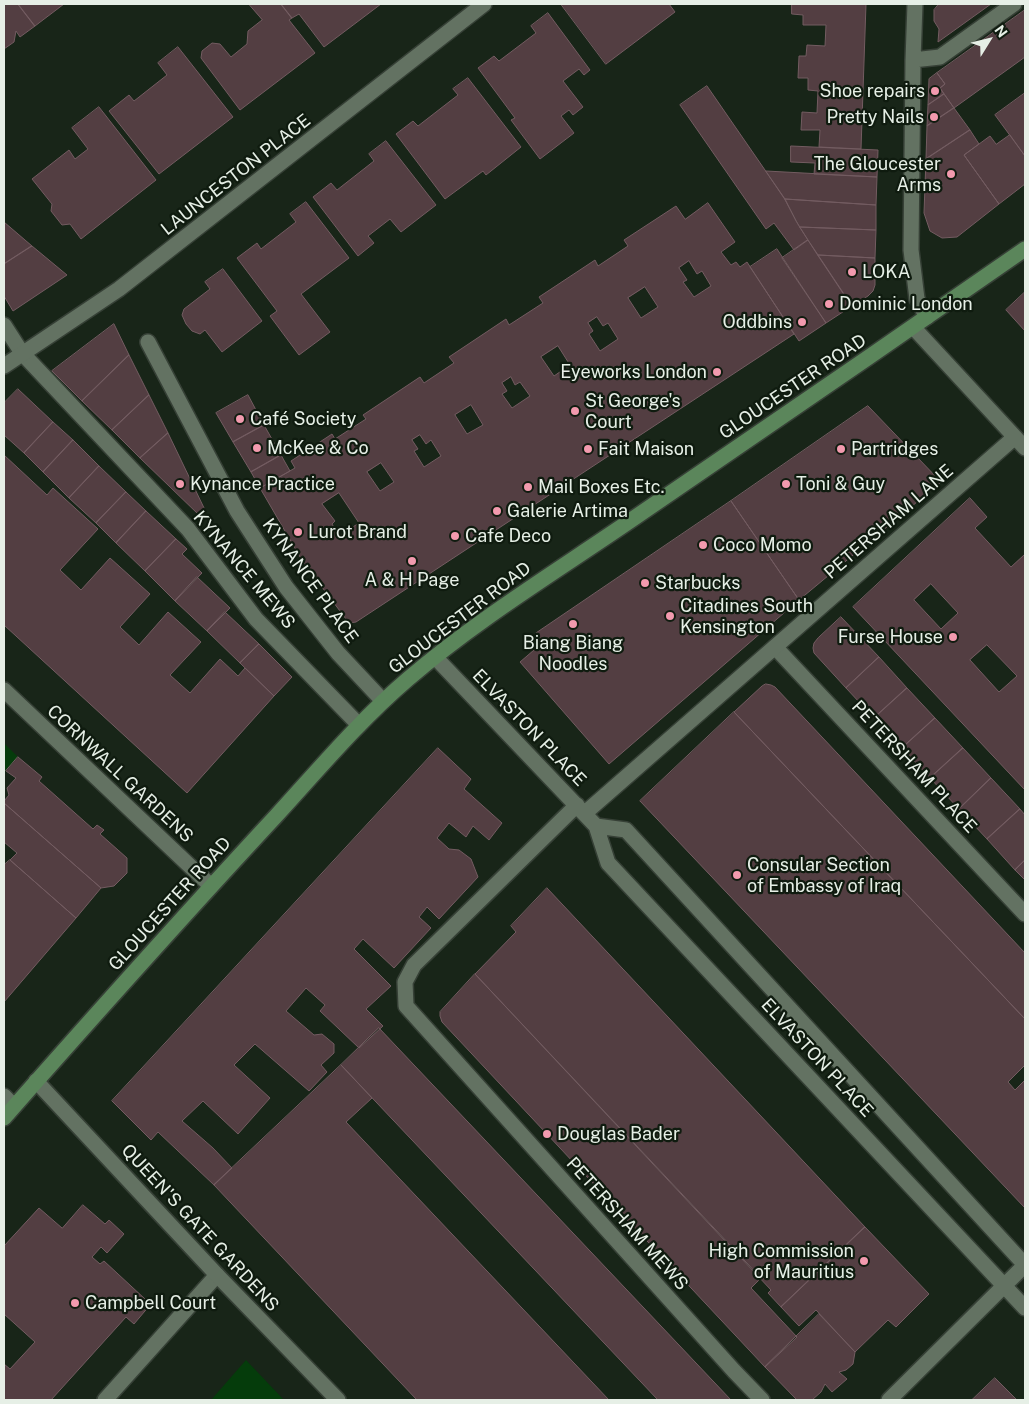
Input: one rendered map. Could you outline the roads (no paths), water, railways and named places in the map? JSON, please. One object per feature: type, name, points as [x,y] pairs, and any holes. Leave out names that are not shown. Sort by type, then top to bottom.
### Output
[{"type":"main road","name":"GLOUCESTER ROAD","points":[[4,1118],[9,1101],[36,1082],[211,886],[359,725],[383,701],[435,656],[509,602],[1025,249]]},
{"type":"street","name":"LAUNCESTON PLACE","points":[[4,366],[119,289],[484,4]]},
{"type":"street","points":[[915,4],[911,250],[917,299],[926,317]]},
{"type":"street","points":[[913,60],[940,57],[1014,4]]},
{"type":"street","name":"KYNANCE MEWS","points":[[4,325],[22,353],[188,530],[256,619],[359,725]]},
{"type":"street","points":[[913,326],[1020,443]]},
{"type":"street","name":"KYNANCE PLACE","points":[[148,342],[242,519],[286,587],[338,653],[383,701]]},
{"type":"street","name":"PETERSHAM LANE","points":[[581,809],[1020,443]]},
{"type":"street","name":"PETERSHAM PLACE","points":[[775,646],[1025,914]]},
{"type":"street","name":"ELVASTON PLACE","points":[[435,656],[596,826],[608,862],[1025,1308]]},
{"type":"street","name":"CORNWALL GARDENS","points":[[4,690],[211,886]]},
{"type":"street","name":"PETERSHAM MEWS","points":[[581,809],[414,965],[405,982],[406,1006],[762,1400]]},
{"type":"street","name":"ELVASTON PLACE","points":[[596,826],[626,830],[1025,1265]]},
{"type":"street","name":"QUEEN'S GATE GARDENS","points":[[36,1082],[217,1275],[338,1400]]},
{"type":"street","points":[[889,1400],[1025,1265]]},
{"type":"street","points":[[105,1400],[217,1275]]},
{"type":"place","name":"Shoe repairs","points":[[935,91]]},
{"type":"place","name":"Pretty Nails","points":[[934,117]]},
{"type":"place","name":"The Gloucester Arms","points":[[951,174]]},
{"type":"place","name":"LOKA","points":[[852,272]]},
{"type":"place","name":"Dominic London","points":[[829,304]]},
{"type":"place","name":"Oddbins","points":[[802,322]]},
{"type":"place","name":"Eyeworks London","points":[[717,372]]},
{"type":"place","name":"St George's Court","points":[[575,411]]},
{"type":"place","name":"Café Society","points":[[240,419]]},
{"type":"place","name":"McKee & Co","points":[[257,448]]},
{"type":"place","name":"Fait Maison","points":[[588,449]]},
{"type":"place","name":"Partridges","points":[[841,449]]},
{"type":"place","name":"Kynance Practice","points":[[180,484]]},
{"type":"place","name":"Toni & Guy","points":[[786,484]]},
{"type":"place","name":"Mail Boxes Etc.","points":[[528,487]]},
{"type":"place","name":"Galerie Artima","points":[[497,511]]},
{"type":"place","name":"Lurot Brand","points":[[298,532]]},
{"type":"place","name":"Cafe Deco","points":[[455,536]]},
{"type":"place","name":"Coco Momo","points":[[703,545]]},
{"type":"place","name":"A & H Page","points":[[412,561]]},
{"type":"place","name":"Starbucks","points":[[645,583]]},
{"type":"place","name":"Citadines South Kensington","points":[[670,616]]},
{"type":"place","name":"Biang Biang Noodles","points":[[573,624]]},
{"type":"place","name":"Furse House","points":[[953,637]]},
{"type":"place","name":"Consular Section of Embassy of Iraq","points":[[737,875]]},
{"type":"place","name":"Douglas Bader","points":[[547,1134]]},
{"type":"place","name":"High Commission of Mauritius","points":[[864,1261]]},
{"type":"place","name":"Campbell Court","points":[[75,1303]]}]
